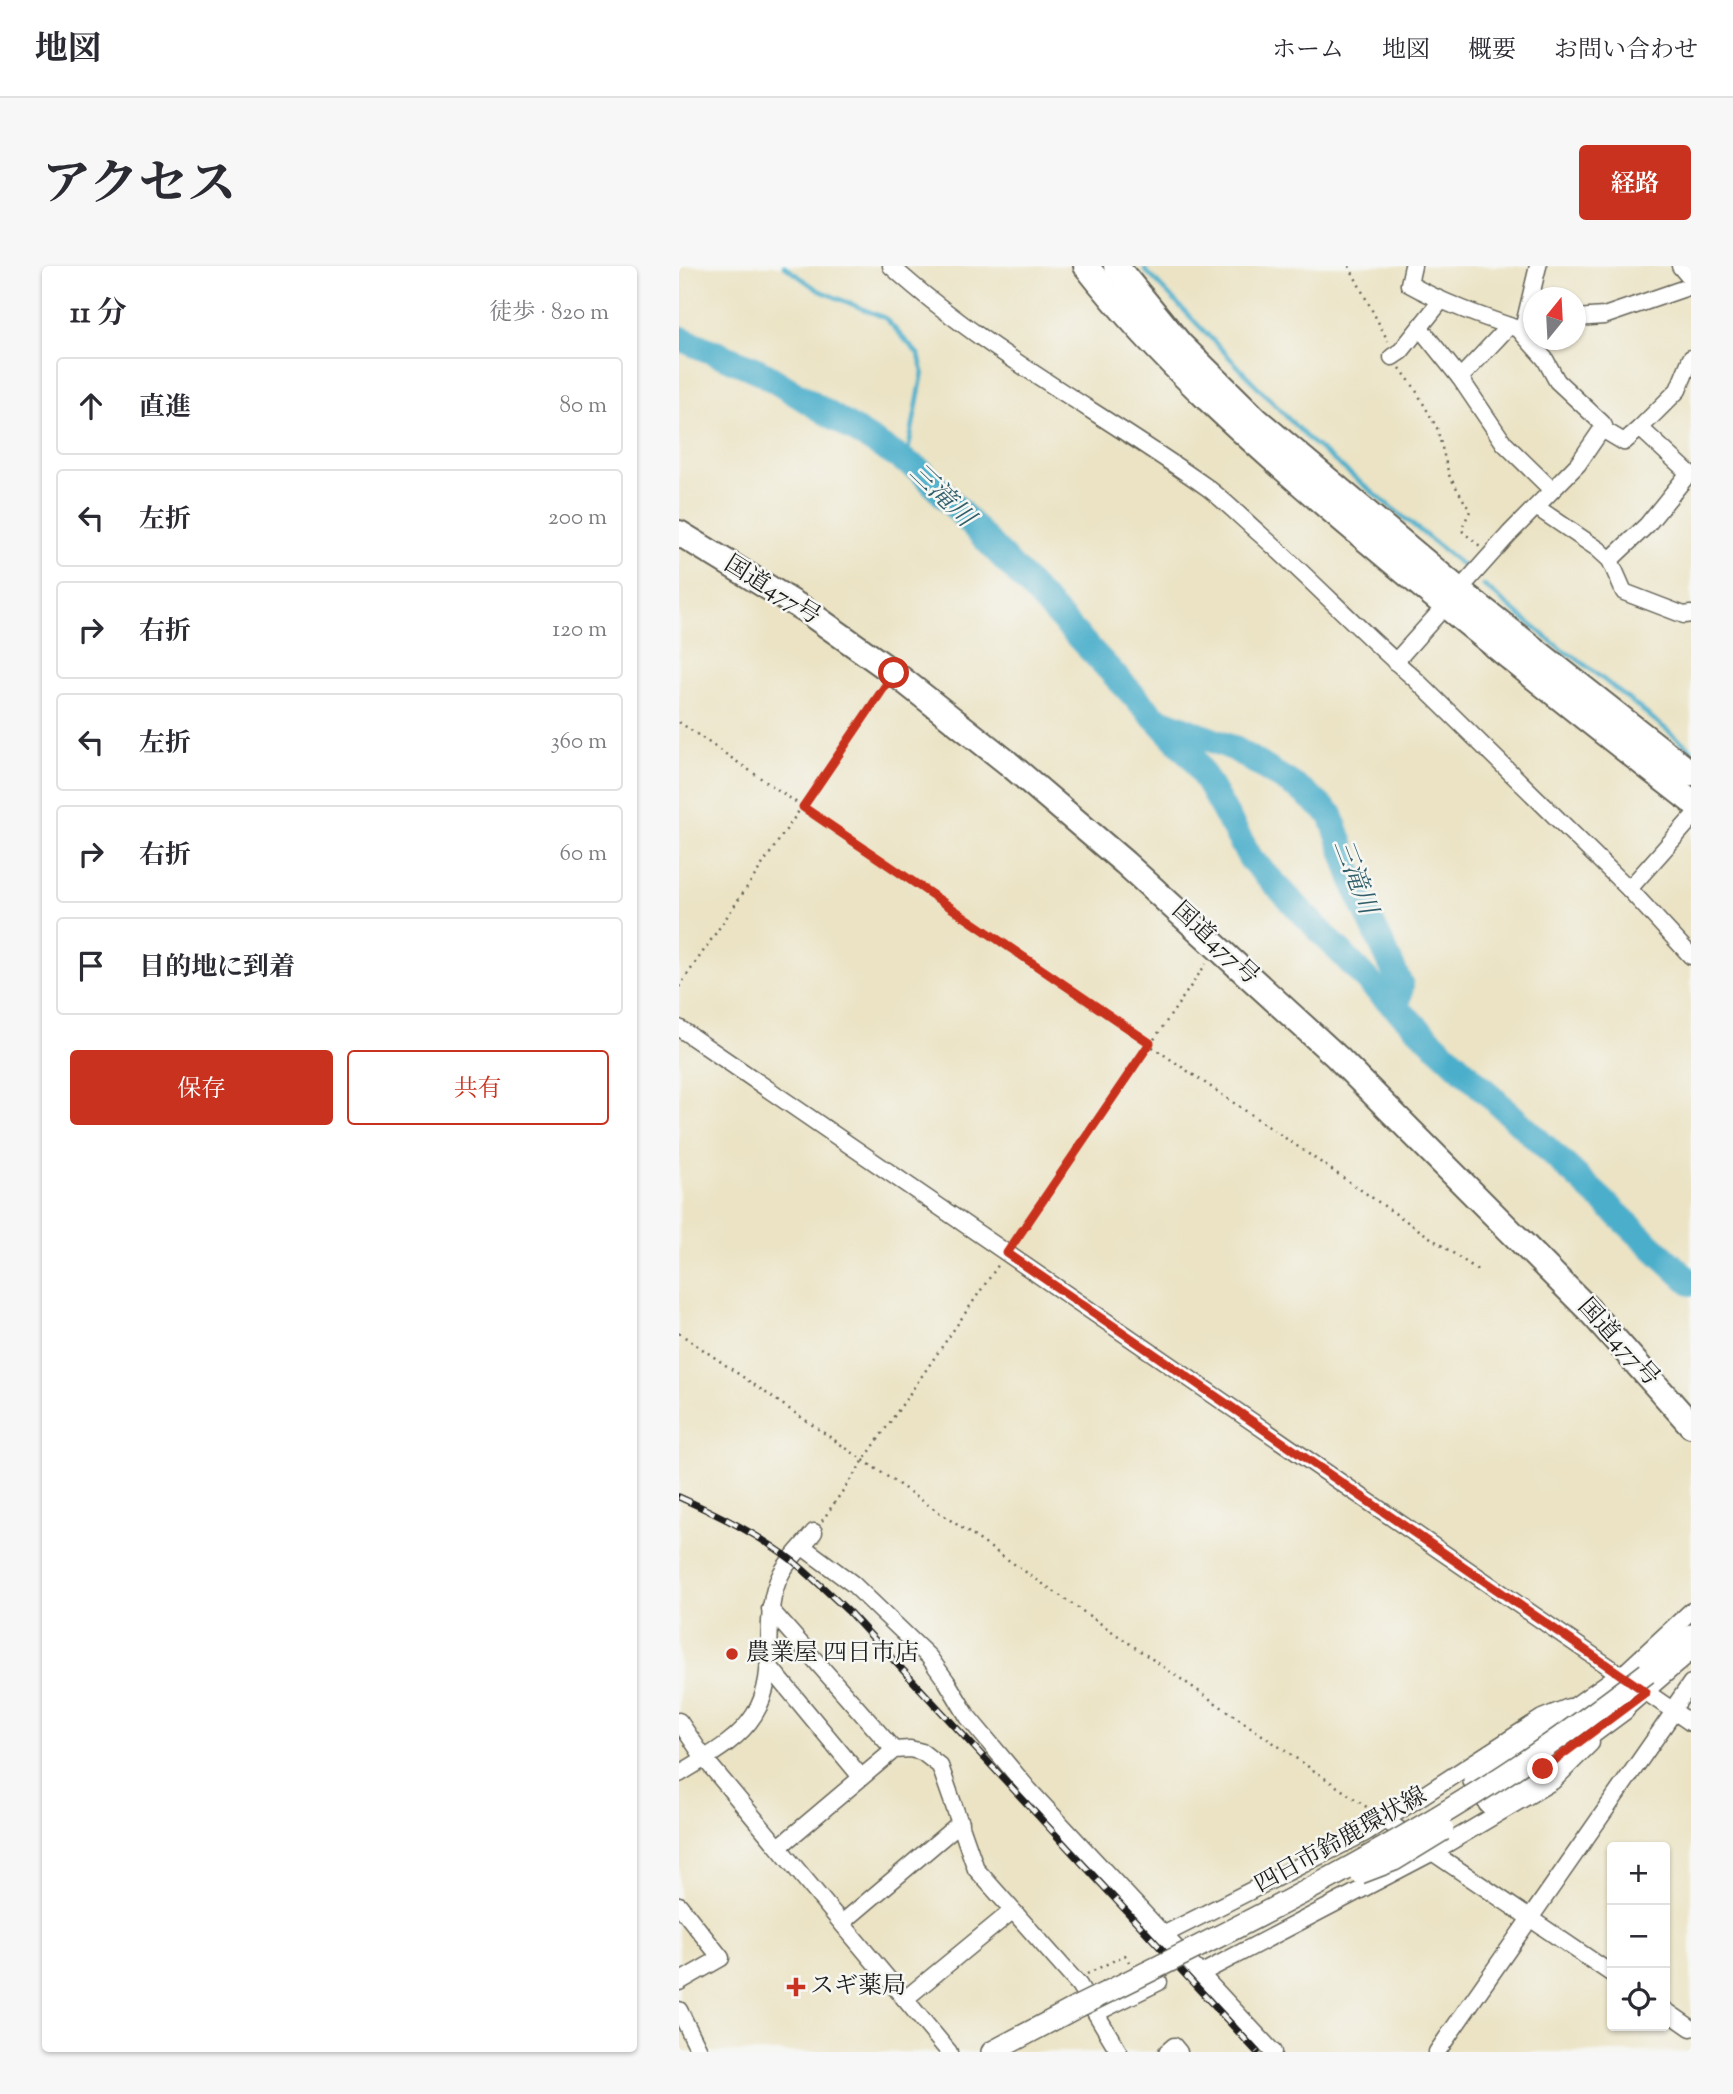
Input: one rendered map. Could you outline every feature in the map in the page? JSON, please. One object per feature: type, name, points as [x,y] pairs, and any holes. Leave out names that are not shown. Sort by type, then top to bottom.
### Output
[{"type":"highway","points":[[1086,266],[1115,303],[1180,372],[1250,439],[1452,598],[1691,773]]},
{"type":"highway","points":[[1116,266],[1180,344],[1258,421],[1452,598],[1691,801]]},
{"type":"highway","name":"国道477号","points":[[679,533],[805,610],[894,673],[1009,763],[1125,863],[1337,1057],[1580,1300],[1691,1425]]},
{"type":"main road","name":"四日市鈴鹿環状線","points":[[992,2052],[1088,2010],[1296,1897],[1475,1794],[1647,1683],[1691,1635]]},
{"type":"main road","points":[[1296,1897],[1354,1852],[1474,1781],[1622,1675]]},
{"type":"main road","points":[[1296,1897],[1394,1860],[1543,1769],[1624,1709]]},
{"type":"street","points":[[891,266],[939,307],[1013,361],[1210,490],[1304,573],[1379,649],[1629,888],[1691,956]]},
{"type":"street","points":[[1413,266],[1409,284],[1440,302],[1523,322]]},
{"type":"street","points":[[1532,287],[1538,266]]},
{"type":"street","points":[[1680,266],[1691,279]]},
{"type":"street","points":[[1586,318],[1604,316],[1691,286]]},
{"type":"street","points":[[1392,357],[1401,351],[1440,302]]},
{"type":"street","points":[[1459,378],[1523,322]]},
{"type":"street","points":[[1420,328],[1504,443],[1552,491]]},
{"type":"street","points":[[1395,662],[1578,464],[1604,426],[1557,382],[1537,350]]},
{"type":"street","points":[[1602,429],[1624,442],[1678,390],[1691,358]]},
{"type":"street","points":[[1610,560],[1647,525],[1690,474],[1640,428]]},
{"type":"street","points":[[1536,507],[1610,560],[1624,592],[1684,615],[1691,614],[1691,607]]},
{"type":"street","points":[[1629,888],[1691,819]]},
{"type":"street","points":[[679,1028],[1622,1675],[1647,1683],[1691,1723]]},
{"type":"street","points":[[679,1774],[736,1737],[754,1716],[769,1680],[770,1609],[781,1573],[814,1532]]},
{"type":"street","points":[[803,1547],[853,1584],[929,1657],[977,1729],[1029,1790],[1273,2052]]},
{"type":"street","points":[[770,1609],[894,1749]]},
{"type":"street","points":[[1622,1675],[1691,1611]]},
{"type":"street","points":[[1200,1974],[1433,1852],[1553,1782],[1647,1683],[1691,1652]]},
{"type":"street","points":[[770,1667],[862,1777]]},
{"type":"street","points":[[1437,2052],[1691,1683]]},
{"type":"street","points":[[1163,1935],[1343,1845],[1542,1718],[1582,1703]]},
{"type":"street","points":[[679,1721],[704,1758],[949,2052]]},
{"type":"street","points":[[779,1847],[894,1749],[922,1752],[940,1766],[976,1869],[1075,1980],[1088,2010],[1119,2052]]},
{"type":"street","points":[[1385,1820],[1607,1971]]},
{"type":"street","points":[[842,1923],[961,1822]]},
{"type":"street","points":[[1263,1885],[1286,1928]]},
{"type":"street","points":[[679,1905],[721,1958],[679,1982]]},
{"type":"street","points":[[905,1999],[1012,1911]]},
{"type":"street","points":[[1088,2010],[1159,1982]]},
{"type":"street","points":[[679,2010],[700,2052]]},
{"type":"street","points":[[1670,2013],[1691,2028]]},
{"type":"street","points":[[1167,2052],[1174,2046],[1179,2052]]},
{"type":"path","points":[[1349,266],[1392,348],[1393,362],[1414,387],[1437,428],[1449,475],[1470,511],[1462,528],[1463,532],[1492,555]]},
{"type":"path","points":[[679,987],[894,673]]},
{"type":"path","points":[[679,722],[1479,1271]]},
{"type":"path","points":[[814,1532],[1218,947]]},
{"type":"path","points":[[679,1333],[1385,1820]]},
{"type":"path","points":[[1075,1980],[1125,1955],[1131,1966]]},
{"type":"waterway","points":[[784,266],[818,290],[885,318],[919,355],[923,372],[906,462]]},
{"type":"waterway","points":[[1145,270],[1310,441],[1468,570]]},
{"type":"waterway","name":"三滝川","points":[[679,338],[759,371],[921,471],[1195,760],[1251,859],[1376,989],[1691,1283]]},
{"type":"waterway","points":[[1483,585],[1563,651],[1575,657],[1691,749]]},
{"type":"waterway","name":"三滝川","points":[[1161,720],[1235,749],[1304,792],[1331,815],[1358,893],[1401,986],[1397,1009]]},
{"type":"railway","points":[[679,1497],[738,1526],[780,1551],[849,1612],[1257,2052]]},
{"type":"place","name":"農業屋 四日市店","points":[[732,1654]]},
{"type":"place","name":"スギ薬局","points":[[796,1987]]},
{"type":"route","points":[[894,673],[803,807],[1150,1043],[1007,1253],[1646,1692],[1543,1769]]}]
